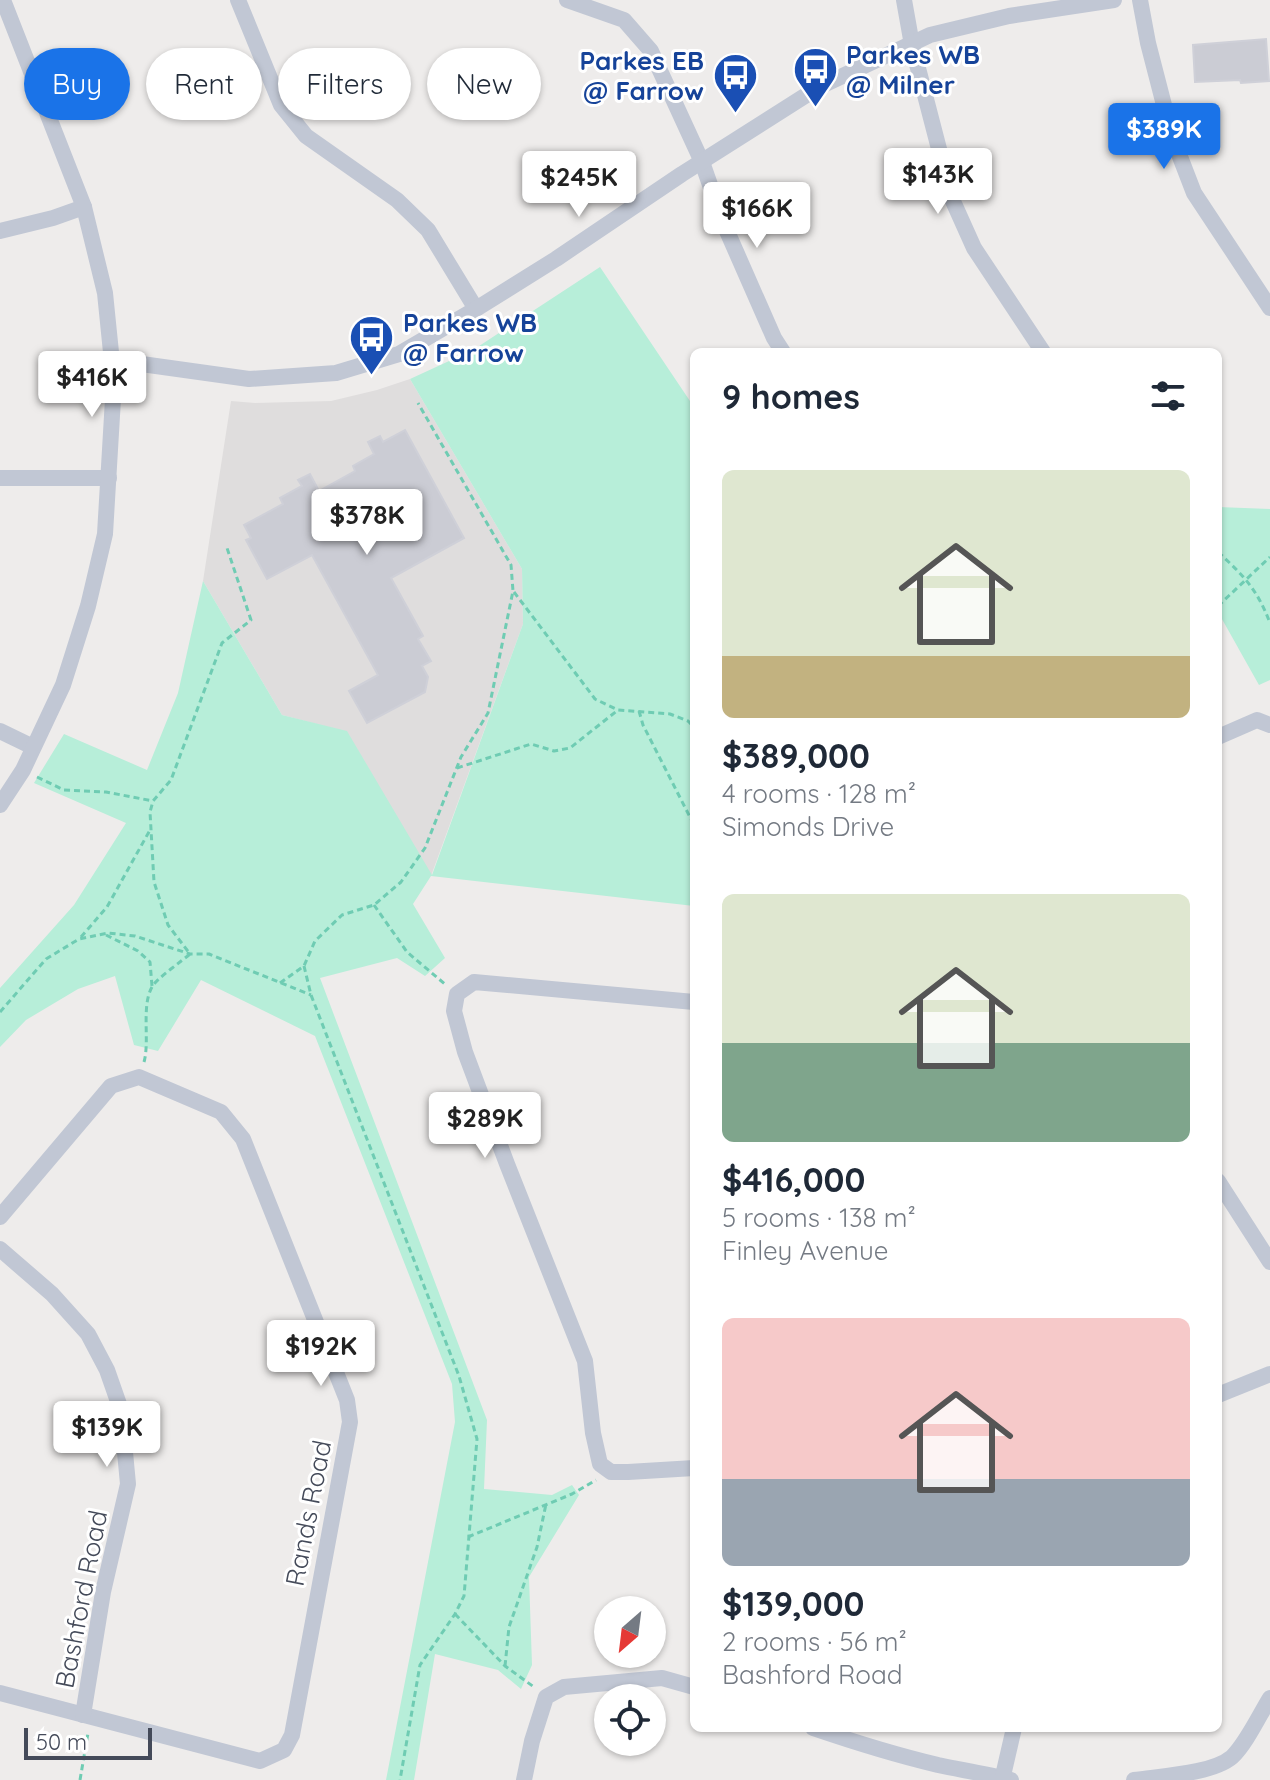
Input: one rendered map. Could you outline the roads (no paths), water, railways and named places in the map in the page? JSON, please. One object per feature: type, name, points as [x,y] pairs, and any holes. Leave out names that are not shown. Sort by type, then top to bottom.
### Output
[{"type":"street","points":[[0,805],[23,770],[63,685],[88,606],[105,534],[114,382],[105,293],[84,207],[3,0]]},
{"type":"street","points":[[238,0],[281,105],[306,136],[397,200],[428,230],[476,309]]},
{"type":"street","points":[[567,0],[624,20],[651,51],[702,162],[723,222],[780,348]]},
{"type":"street","points":[[904,0],[912,45],[952,199],[974,248],[1040,348]]},
{"type":"street","points":[[113,360],[249,379],[336,373],[399,354],[556,259],[819,87],[930,35],[1009,16],[1114,0]]},
{"type":"street","points":[[1140,0],[1172,136],[1194,193],[1270,308]]},
{"type":"street","points":[[0,231],[84,207]]},
{"type":"street","points":[[0,478],[109,478]]},
{"type":"street","points":[[1222,735],[1257,720],[1270,725]]},
{"type":"street","points":[[0,731],[33,747]]},
{"type":"street","points":[[690,1002],[474,982],[457,994],[454,1011],[465,1052],[585,1361],[593,1433],[600,1464],[611,1472],[690,1468]]},
{"type":"street","name":"Rands Road","points":[[0,1217],[111,1086],[139,1077],[221,1112],[243,1139],[347,1400],[350,1422],[292,1735],[284,1750],[260,1761],[0,1693]]},
{"type":"street","points":[[1222,1187],[1270,1262]]},
{"type":"street","name":"Bashford Road","points":[[0,1249],[52,1294],[88,1334],[107,1370],[121,1410],[128,1484],[103,1592],[83,1715]]},
{"type":"street","points":[[1222,1393],[1270,1374]]},
{"type":"street","points":[[524,1780],[546,1697],[564,1687],[662,1678],[690,1686]]},
{"type":"street","points":[[1134,1780],[1210,1769],[1232,1757],[1270,1698]]},
{"type":"street","points":[[825,1732],[940,1765],[1005,1779],[1013,1732]]},
{"type":"place","name":"Parkes WB @ Milner","points":[[815,108]]},
{"type":"place","name":"Parkes EB @ Farrow","points":[[735,114]]},
{"type":"place","name":"Parkes WB @ Farrow","points":[[372,376]]}]
